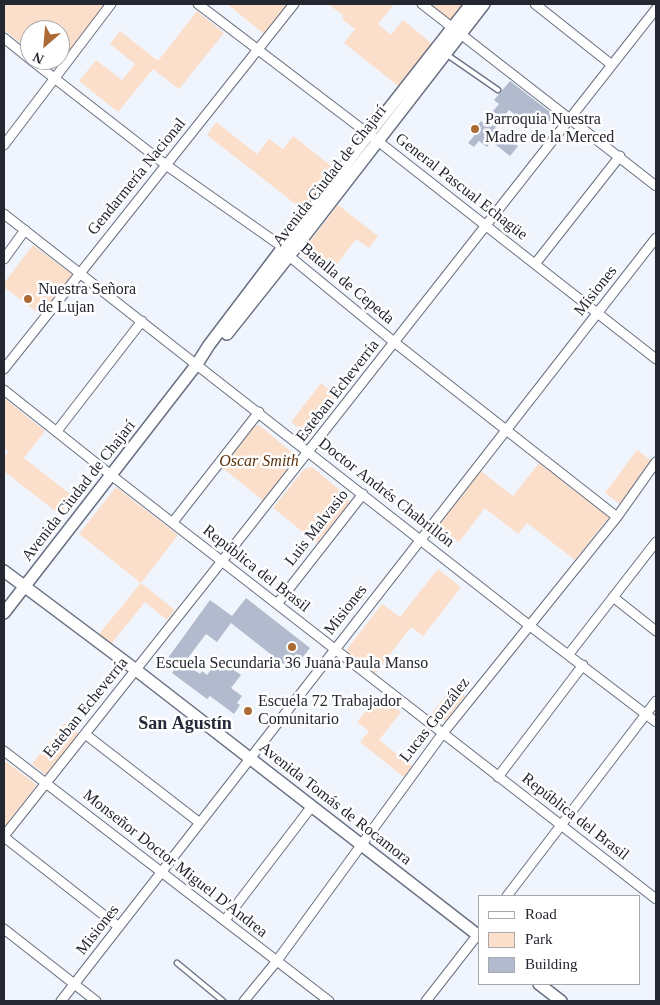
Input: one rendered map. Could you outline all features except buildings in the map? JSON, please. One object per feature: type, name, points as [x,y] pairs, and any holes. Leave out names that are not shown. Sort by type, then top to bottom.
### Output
[{"type":"main road","name":"Avenida Ciudad de Chajarí","points":[[4,614],[197,364],[209,345],[379,142],[444,53],[471,4]]},
{"type":"main road","name":"Avenida Ciudad de Chajarí","points":[[287,252],[369,134],[457,30],[484,4]]},
{"type":"main road","name":"Avenida Tomás de Rocamora","points":[[4,571],[136,670],[478,935]]},
{"type":"main road","points":[[540,985],[561,1001]]},
{"type":"street","points":[[4,145],[111,4]]},
{"type":"street","name":"General Pascual Echagüe","points":[[198,4],[369,134],[656,359]]},
{"type":"street","name":"Gendarmería Nacional","points":[[4,369],[294,4]]},
{"type":"street","points":[[422,4],[620,156],[656,186]]},
{"type":"street","points":[[535,4],[612,65]]},
{"type":"street","name":"Esteban Echeverría","points":[[4,837],[656,9]]},
{"type":"street","name":"Batalla de Cepeda","points":[[4,38],[20,51]]},
{"type":"street","name":"Batalla de Cepeda","points":[[44,70],[166,165],[287,252],[394,342],[617,518]]},
{"type":"street","points":[[535,264],[620,156]]},
{"type":"street","name":"Doctor Andrés Chabrillón","points":[[4,214],[530,626],[584,665],[656,722]]},
{"type":"street","points":[[4,259],[25,230]]},
{"type":"street","name":"Misiones","points":[[61,1001],[656,238]]},
{"type":"street","points":[[57,431],[142,321]]},
{"type":"street","name":"República del Brasil","points":[[4,390],[656,899]]},
{"type":"street","points":[[172,522],[258,412]]},
{"type":"street","name":"Lucas González","points":[[244,1001],[276,962],[443,733],[617,518],[656,462]]},
{"type":"street","name":"Luis Malvasio","points":[[277,604],[363,494]]},
{"type":"street","points":[[569,654],[656,542]]},
{"type":"street","points":[[613,598],[656,630]]},
{"type":"street","points":[[498,777],[584,665]]},
{"type":"street","points":[[508,895],[656,701]]},
{"type":"street","points":[[85,734],[200,823]]},
{"type":"street","name":"Monseñor Doctor Miguel D'Andrea","points":[[4,751],[329,1001]]},
{"type":"street","points":[[225,920],[312,806]]},
{"type":"street","points":[[4,837],[119,927]]},
{"type":"street","points":[[4,929],[96,1001]]},
{"type":"street","points":[[426,1001],[478,935]]},
{"type":"lane","points":[[444,53],[498,90]]},
{"type":"lane","points":[[177,963],[223,1001]]},
{"type":"green space","points":[[4,4],[106,4],[70,50],[70,20],[20,20],[20,42],[4,30]]},
{"type":"green space","points":[[227,4],[288,4],[264,34]]},
{"type":"green space","points":[[328,4],[394,4],[378,24],[391,35],[403,20],[436,47],[402,89],[344,43],[355,29],[342,19],[344,16]]},
{"type":"green space","points":[[425,4],[468,4],[451,25]]},
{"type":"green space","points":[[197,11],[224,33],[179,89],[153,69],[118,112],[79,81],[96,60],[122,80],[135,64],[110,44],[120,31],[158,61]]},
{"type":"green space","points":[[216,122],[257,154],[269,139],[283,149],[293,136],[335,169],[303,210],[207,135]]},
{"type":"green space","points":[[338,205],[378,236],[369,248],[356,239],[328,276],[300,254]]},
{"type":"green space","points":[[33,245],[73,275],[42,316],[4,287],[4,283]]},
{"type":"green space","points":[[321,383],[339,397],[309,436],[291,422]]},
{"type":"green space","points":[[4,398],[45,431],[24,458],[74,497],[60,515],[4,471],[4,458],[8,452],[4,448]]},
{"type":"green space","name":"Oscar Smith","points":[[259,425],[294,454],[296,460],[264,501],[220,466],[251,427]]},
{"type":"green space","points":[[637,450],[653,462],[621,505],[605,493]]},
{"type":"green space","points":[[539,463],[609,517],[575,560],[527,523],[518,534],[485,508],[459,542],[438,526],[481,471],[513,496]]},
{"type":"green space","points":[[312,467],[347,496],[350,502],[317,543],[273,508],[304,469]]},
{"type":"green space","points":[[116,487],[178,535],[141,583],[79,534]]},
{"type":"green space","points":[[438,569],[461,587],[423,636],[411,627],[374,675],[347,654],[347,649],[382,604],[400,617]]},
{"type":"green space","points":[[141,583],[175,610],[167,620],[145,602],[111,644],[99,634]]},
{"type":"green space","points":[[454,686],[465,696],[446,720],[441,721],[431,714]]},
{"type":"green space","points":[[379,695],[401,712],[379,740],[413,767],[405,778],[360,742],[369,731],[357,722]]},
{"type":"green space","points":[[65,723],[80,734],[47,776],[32,764]]},
{"type":"green space","points":[[4,760],[37,785],[4,828]]},
{"type":"place","name":"Parroquia Nuestra Madre de la Merced","points":[[475,129]]},
{"type":"place","name":"Nuestra Señora de Lujan","points":[[28,299]]},
{"type":"place","name":"Escuela Secundaria 36 Juana Paula Manso","points":[[292,647]]},
{"type":"place","name":"Escuela 72 Trabajador Comunitario","points":[[248,711]]},
{"type":"district","name":"San Agustín","points":[[185,724]]}]
